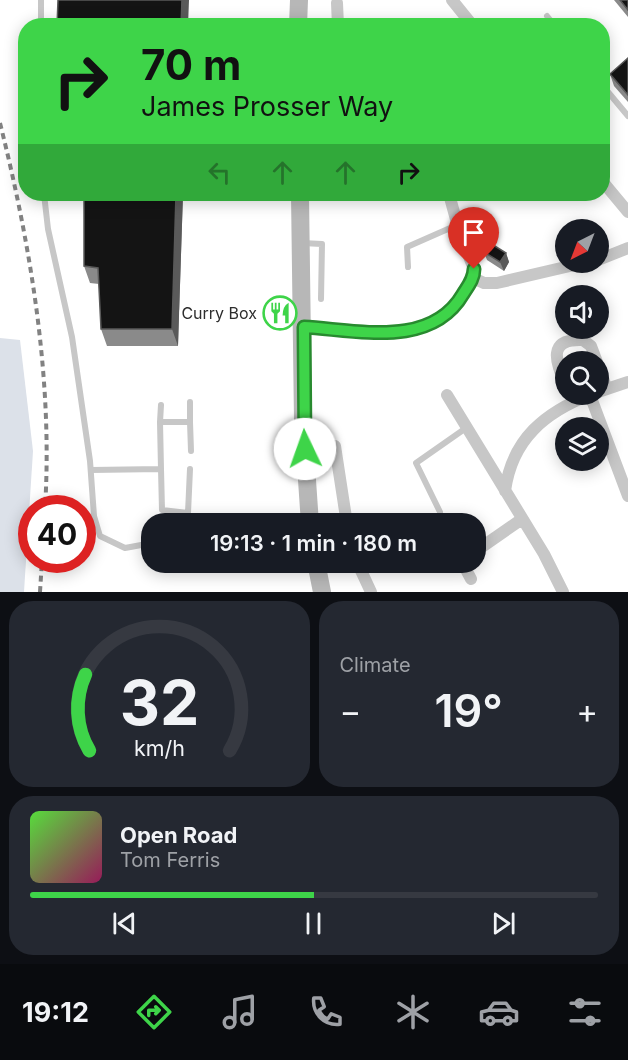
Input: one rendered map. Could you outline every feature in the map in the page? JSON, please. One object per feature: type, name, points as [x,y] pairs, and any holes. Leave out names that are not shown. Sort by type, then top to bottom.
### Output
[{"type":"street","points":[[298,18],[299,0]]},
{"type":"street","points":[[452,0],[467,18]]},
{"type":"street","points":[[337,3],[338,18]]},
{"type":"street","points":[[610,190],[627,208]]},
{"type":"street","points":[[300,201],[304,327],[303,421],[309,513]]},
{"type":"street","points":[[304,327],[387,332],[411,331],[442,318],[451,311],[473,278],[473,265],[450,201]]},
{"type":"street","points":[[609,256],[628,248]]},
{"type":"street","points":[[473,278],[484,283],[497,283],[555,269]]},
{"type":"street","points":[[556,351],[563,344],[583,340],[591,346],[593,351]]},
{"type":"street","points":[[609,388],[628,382]]},
{"type":"street","points":[[447,395],[556,575],[563,592]]},
{"type":"street","points":[[505,490],[511,464],[525,437],[561,405]]},
{"type":"street","points":[[595,405],[628,496]]},
{"type":"street","points":[[335,446],[345,513]]},
{"type":"street","points":[[486,544],[522,519]]},
{"type":"street","points":[[318,573],[322,592]]},
{"type":"street","points":[[362,573],[371,592]]},
{"type":"street","points":[[468,573],[471,579]]},
{"type":"lane","points":[[41,0],[41,18]]},
{"type":"lane","points":[[610,94],[628,116]]},
{"type":"lane","points":[[45,201],[48,229],[72,337],[91,470],[94,516],[100,536],[125,548],[141,545]]},
{"type":"lane","points":[[408,267],[407,247],[457,225]]},
{"type":"lane","points":[[301,243],[322,244],[321,299]]},
{"type":"lane","points":[[190,402],[191,451]]},
{"type":"lane","points":[[161,405],[162,510],[189,513],[190,469]]},
{"type":"lane","points":[[160,422],[190,422]]},
{"type":"lane","points":[[440,512],[416,463],[466,428]]},
{"type":"lane","points":[[91,470],[161,469]]},
{"type":"shaded area","points":[[0,338],[20,340],[33,451],[30,495],[18,495],[18,573],[25,573],[24,592],[0,592]]},
{"type":"building","points":[[58,0],[182,0],[181,18],[57,18]]},
{"type":"building","points":[[620,0],[628,0],[628,10]]},
{"type":"building","points":[[628,58],[628,95],[610,74]]},
{"type":"building","points":[[84,201],[176,201],[172,329],[101,329],[98,268],[84,266]]},
{"type":"building","points":[[490,243],[506,253],[500,262],[484,252]]},
{"type":"railway","points":[[0,123],[21,218],[37,314],[46,412],[46,495]]},
{"type":"railway","points":[[40,592],[41,573]]},
{"type":"place","name":"Curry Box","points":[[280,313]]},
{"type":"route","points":[[305,449],[304,327],[399,333],[411,331],[428,325],[451,311],[473,278],[474,269]]}]
